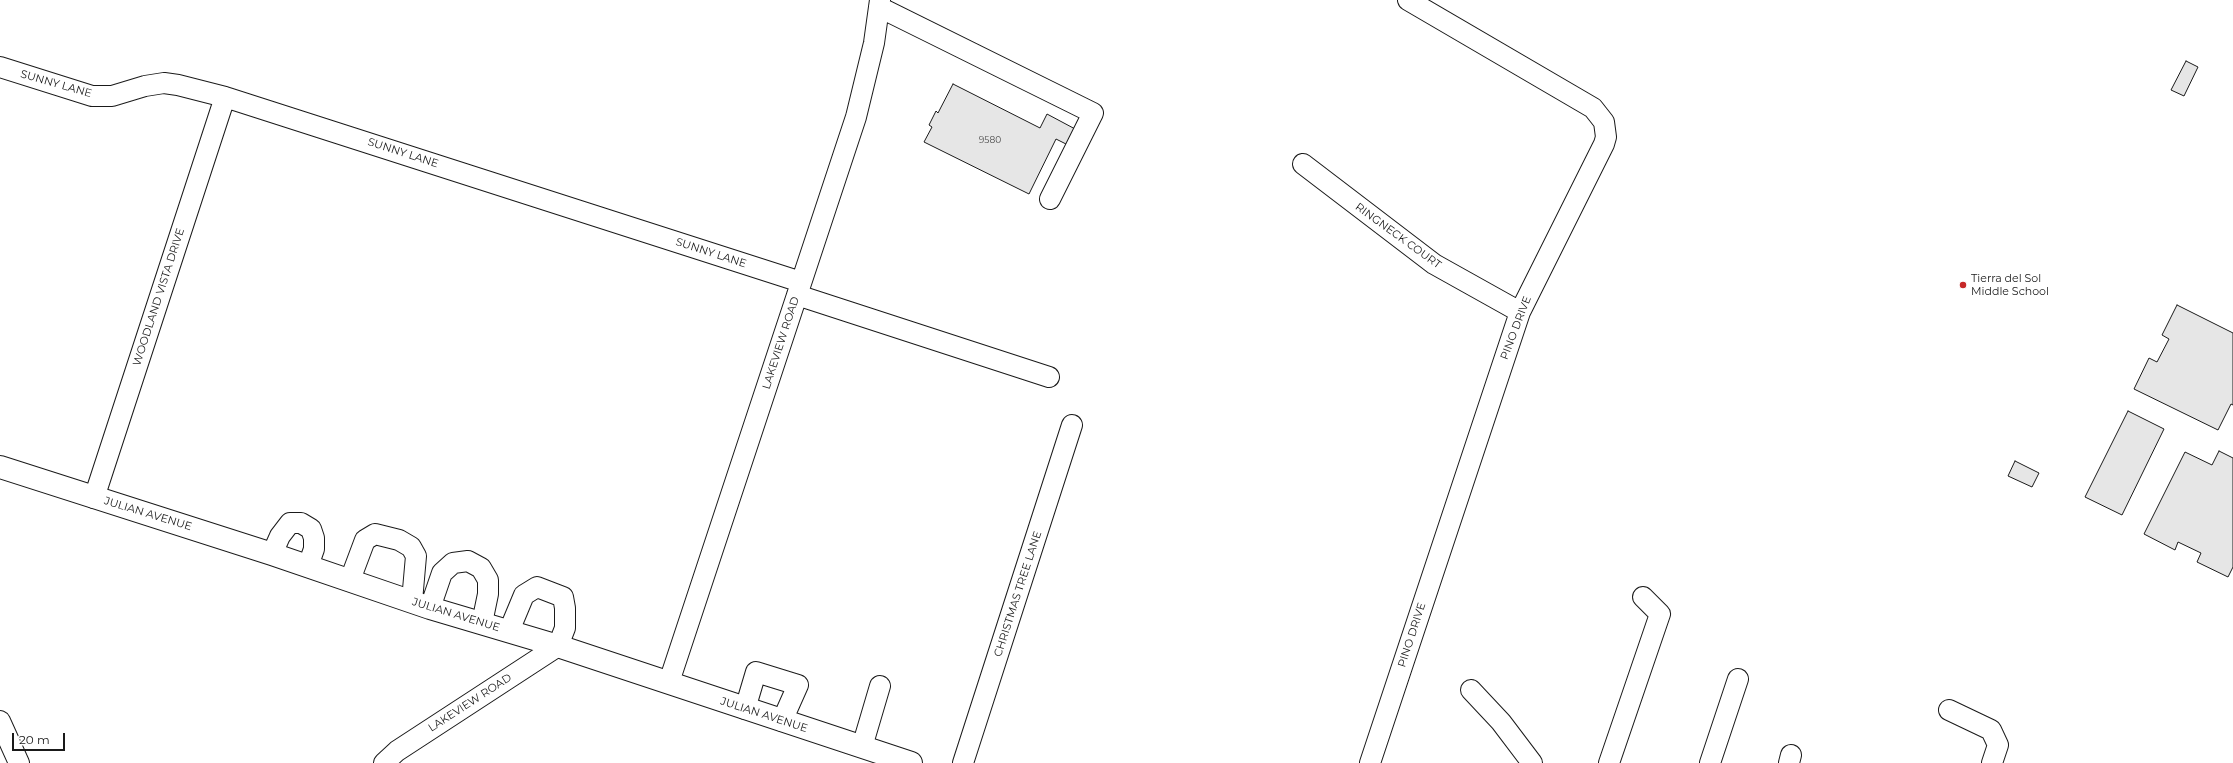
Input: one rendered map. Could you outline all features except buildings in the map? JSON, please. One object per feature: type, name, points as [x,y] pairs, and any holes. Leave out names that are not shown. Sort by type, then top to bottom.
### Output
[{"type":"main road","name":"JULIAN AVENUE","points":[[0,467],[272,554],[421,604],[669,682],[745,709],[911,763]]},
{"type":"street","name":"PINO DRIVE","points":[[1370,763],[1520,312],[1604,144],[1606,137],[1604,122],[1593,108],[1408,0]]},
{"type":"street","points":[[879,4],[1093,113],[1050,199]]},
{"type":"street","name":"LAKEVIEW ROAD","points":[[669,682],[866,82],[879,4]]},
{"type":"street","name":"SUNNY LANE","points":[[0,67],[92,96],[112,96],[145,86],[164,83],[225,97],[799,289],[1049,377]]},
{"type":"street","name":"WOODLAND VISTA DRIVE","points":[[94,498],[225,97]]},
{"type":"street","name":"RINGNECK COURT","points":[[1303,164],[1434,264],[1520,312]]},
{"type":"street","name":"CHRISTMAS TREE LANE","points":[[964,763],[1072,425]]},
{"type":"street","points":[[272,554],[280,536],[290,523],[301,523],[311,529],[314,538],[314,549],[308,566]]},
{"type":"street","points":[[350,580],[365,540],[375,534],[399,540],[411,548],[416,556],[421,604]]},
{"type":"street","points":[[421,604],[442,572],[453,563],[468,561],[481,568],[488,580],[488,594],[482,623]]},
{"type":"street","points":[[509,631],[524,595],[537,587],[563,597],[565,608],[565,628],[558,646]]},
{"type":"street","points":[[1609,763],[1660,614],[1643,597]]},
{"type":"street","name":"LAKEVIEW ROAD","points":[[384,763],[409,743],[558,646]]},
{"type":"street","points":[[745,709],[756,672],[798,686],[782,721]]},
{"type":"street","points":[[1710,763],[1738,679]]},
{"type":"street","points":[[862,747],[880,686]]},
{"type":"street","points":[[1470,690],[1501,722],[1532,763]]},
{"type":"street","points":[[1950,710],[1991,730],[1998,745],[1992,763]]},
{"type":"street","points":[[0,721],[19,763]]},
{"type":"place","name":"Tierra del Sol Middle School","points":[[1963,285]]}]
